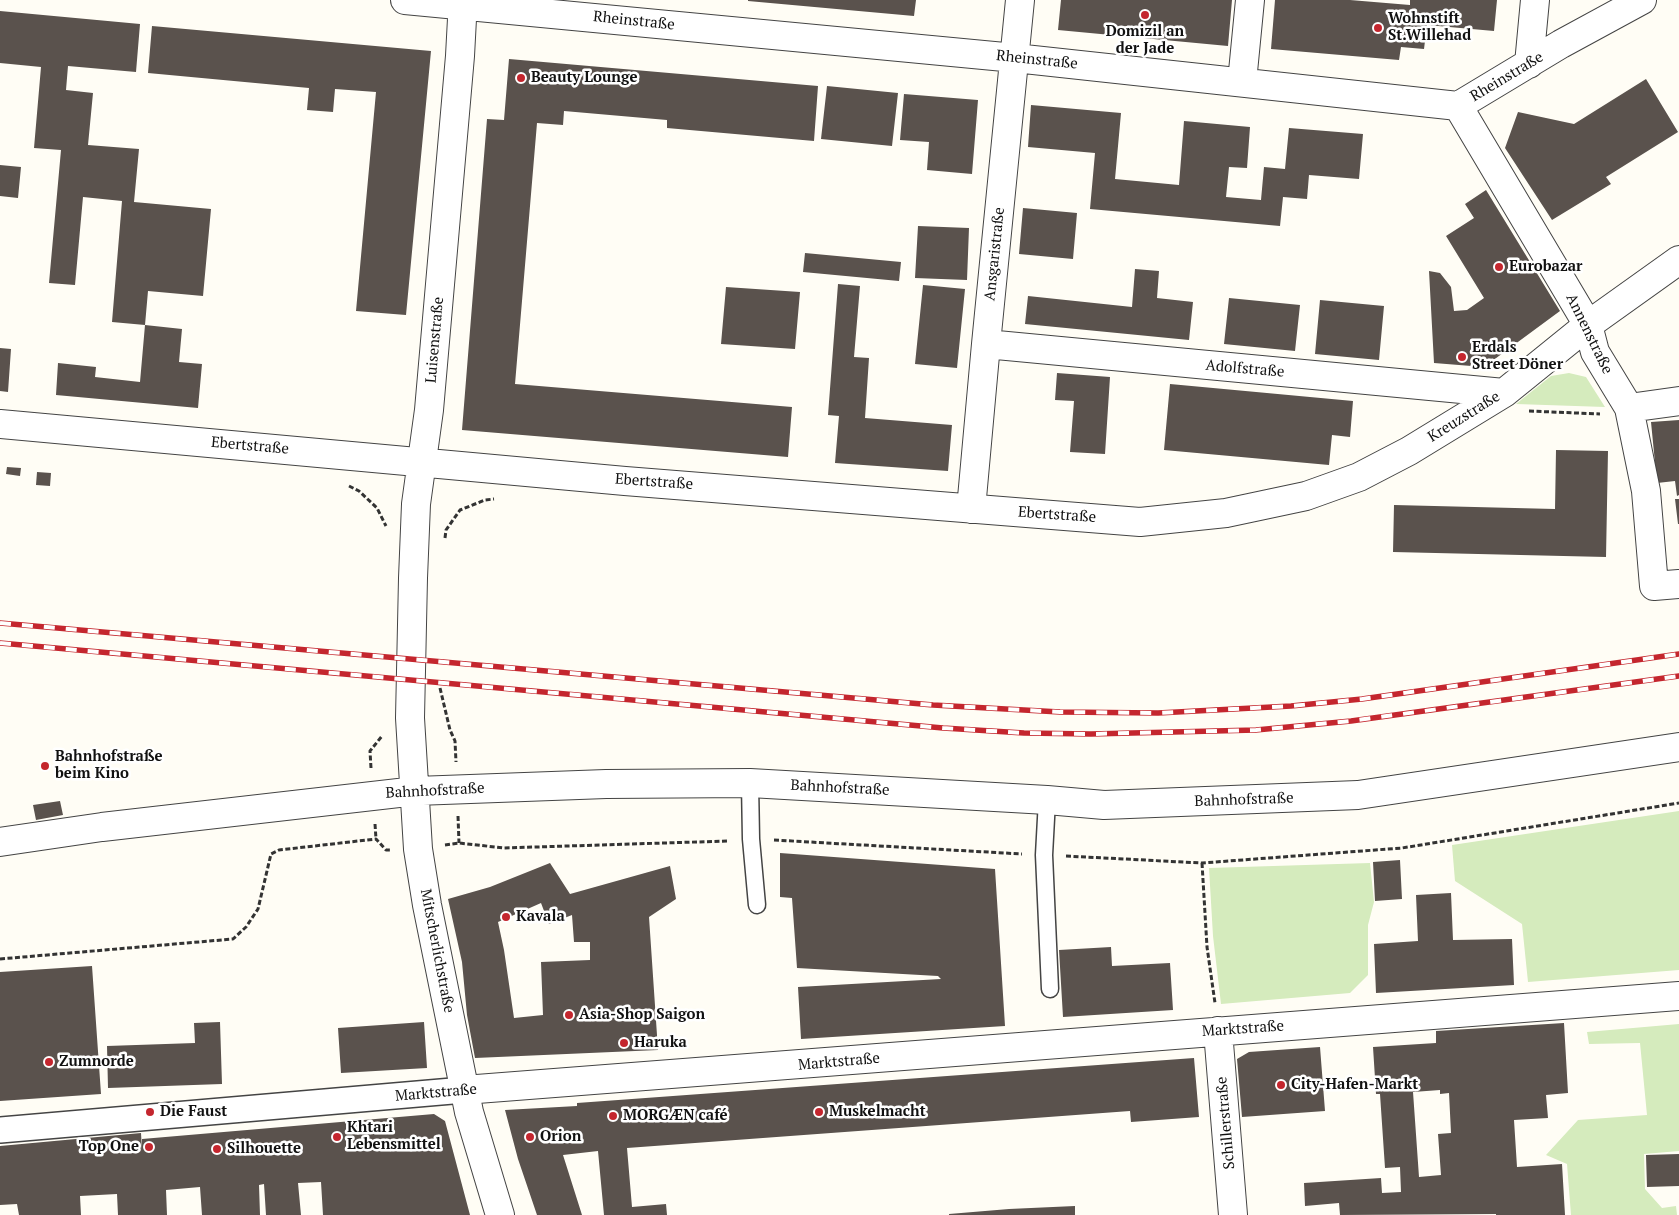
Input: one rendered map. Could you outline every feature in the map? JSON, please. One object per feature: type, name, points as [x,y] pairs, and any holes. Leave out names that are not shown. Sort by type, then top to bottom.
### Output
[{"type":"street","name":"Rheinstraße","points":[[405,0],[463,3],[1016,58],[1458,106],[1561,44],[1642,0]]},
{"type":"street","name":"Ansgaristraße","points":[[971,509],[1016,58],[1020,0]]},
{"type":"street","points":[[1242,82],[1250,0]]},
{"type":"street","points":[[1529,64],[1535,0]]},
{"type":"street","name":"Luisenstraße","points":[[411,681],[416,504],[430,400],[463,3]]},
{"type":"street","name":"Annenstraße","points":[[1458,106],[1588,325],[1595,352],[1629,408],[1666,585]]},
{"type":"street","name":"Kreuzstraße","points":[[1306,496],[1359,477],[1375,469],[1504,393],[1588,325],[1679,260]]},
{"type":"street","name":"Adolfstraße","points":[[986,344],[1504,393]]},
{"type":"street","points":[[1629,408],[1679,401]]},
{"type":"street","name":"Ebertstraße","points":[[0,424],[625,481],[1140,522],[1226,514],[1306,496]]},
{"type":"street","name":"Mitscherlichstraße","points":[[411,681],[410,718],[416,791],[418,849],[427,905],[469,1112],[500,1215]]},
{"type":"street","name":"Bahnhofstraße","points":[[0,842],[102,827],[374,795],[457,789],[606,784],[750,783],[1104,805],[1358,795],[1679,747]]},
{"type":"street","name":"Marktstraße","points":[[0,1130],[464,1090],[1679,996]]},
{"type":"street","name":"Schillerstraße","points":[[1218,1031],[1233,1215]]},
{"type":"lane","points":[[750,783],[751,839],[757,905]]},
{"type":"lane","points":[[1047,800],[1044,855],[1050,989]]},
{"type":"path","points":[[1504,393],[1514,410],[1614,415],[1629,408]]},
{"type":"path","points":[[343,483],[359,491],[378,508],[386,525],[386,534]]},
{"type":"path","points":[[445,540],[446,530],[460,510],[485,500],[502,498]]},
{"type":"path","points":[[438,683],[450,730],[455,741],[459,843]]},
{"type":"path","points":[[385,729],[382,737],[370,751],[376,838],[386,850],[418,849],[459,843],[504,848],[751,839],[1202,863],[1402,848],[1679,803]]},
{"type":"path","points":[[0,960],[233,939],[246,927],[258,910],[271,854],[280,850],[376,838]]},
{"type":"path","points":[[1202,863],[1207,947],[1218,1031]]},
{"type":"green space","points":[[1569,373],[1586,377],[1605,407],[1516,404],[1551,376]]},
{"type":"green space","points":[[1679,811],[1679,970],[1528,982],[1522,924],[1455,881],[1452,845]]},
{"type":"green space","points":[[1370,863],[1374,902],[1368,925],[1368,975],[1350,993],[1221,1004],[1213,936],[1209,868]]},
{"type":"green space","points":[[1679,1024],[1679,1151],[1644,1154],[1645,1189],[1662,1208],[1676,1206],[1677,1215],[1571,1215],[1567,1164],[1546,1155],[1578,1120],[1647,1115],[1640,1043],[1589,1044],[1587,1032]]},
{"type":"building","points":[[748,0],[916,0],[914,16]]},
{"type":"building","name":"Domizil an der Jade","points":[[1061,0],[1232,0],[1228,46],[1058,30]]},
{"type":"building","name":"Wohnstift St.Willehad","points":[[1275,0],[1350,0],[1410,5],[1410,0],[1497,0],[1494,31],[1427,25],[1424,49],[1401,47],[1399,60],[1271,49]]},
{"type":"building","points":[[0,11],[140,24],[136,72],[68,66],[66,90],[93,93],[88,145],[139,149],[134,202],[211,209],[203,296],[148,291],[145,325],[112,322],[122,201],[83,197],[75,285],[49,283],[61,150],[34,148],[41,67],[0,63]]},
{"type":"building","points":[[152,26],[431,51],[406,315],[356,311],[376,92],[335,89],[333,112],[307,110],[309,88],[148,73]]},
{"type":"building","points":[[509,59],[818,86],[814,141],[667,128],[667,120],[564,111],[563,125],[537,123],[515,384],[792,407],[788,457],[462,430],[487,119],[504,120]]},
{"type":"building","points":[[1646,79],[1678,132],[1606,177],[1611,184],[1552,220],[1505,148],[1518,112],[1574,124]]},
{"type":"building","points":[[827,86],[898,93],[892,146],[821,139]]},
{"type":"building","points":[[904,94],[978,100],[972,174],[927,170],[929,142],[900,140]]},
{"type":"building","points":[[1031,105],[1121,113],[1115,179],[1179,185],[1184,121],[1250,127],[1247,168],[1229,167],[1226,197],[1261,200],[1264,167],[1285,169],[1289,128],[1363,134],[1359,179],[1309,175],[1307,199],[1283,197],[1280,226],[1090,209],[1095,153],[1028,147]]},
{"type":"building","points":[[0,165],[21,167],[18,198],[0,196]]},
{"type":"building","name":"Eurobazar","points":[[1486,190],[1560,311],[1484,367],[1434,363],[1429,271],[1440,273],[1451,287],[1454,311],[1467,310],[1484,298],[1446,236],[1474,218],[1465,204]]},
{"type":"building","points":[[1023,208],[1077,213],[1073,259],[1019,254]]},
{"type":"building","points":[[918,226],[969,228],[967,280],[915,278]]},
{"type":"building","points":[[805,253],[901,262],[899,281],[803,272]]},
{"type":"building","points":[[1135,269],[1159,271],[1157,298],[1193,302],[1189,340],[1025,324],[1028,296],[1132,307]]},
{"type":"building","points":[[838,284],[860,286],[854,357],[869,358],[865,418],[952,425],[948,471],[835,463],[839,416],[828,415]]},
{"type":"building","points":[[923,285],[965,289],[957,368],[915,364]]},
{"type":"building","points":[[726,287],[800,292],[795,349],[721,344]]},
{"type":"building","points":[[1229,298],[1300,305],[1295,351],[1224,344]]},
{"type":"building","points":[[1320,300],[1384,306],[1379,360],[1315,354]]},
{"type":"building","points":[[145,325],[182,329],[179,362],[202,364],[198,408],[56,395],[58,363],[96,367],[95,377],[140,382]]},
{"type":"building","points":[[0,348],[11,349],[8,392],[0,391]]},
{"type":"building","points":[[1057,373],[1110,377],[1105,454],[1070,452],[1074,401],[1055,400]]},
{"type":"building","points":[[1170,384],[1353,401],[1350,437],[1332,435],[1329,465],[1164,450]]},
{"type":"building","points":[[1679,420],[1679,495],[1677,496],[1675,481],[1657,483],[1651,422]]},
{"type":"building","points":[[1556,450],[1608,451],[1606,557],[1393,552],[1394,505],[1555,509]]},
{"type":"building","points":[[7,467],[21,468],[20,476],[6,474]]},
{"type":"building","points":[[37,472],[51,473],[50,486],[36,485]]},
{"type":"building","points":[[1675,499],[1679,499],[1679,524],[1678,524]]},
{"type":"building","points":[[60,801],[63,815],[36,820],[33,805]]},
{"type":"building","points":[[780,853],[995,869],[1005,1026],[801,1039],[798,987],[941,979],[938,976],[797,968],[792,898],[780,897]]},
{"type":"building","points":[[1400,860],[1402,899],[1375,901],[1373,862]]},
{"type":"building","points":[[550,863],[570,894],[670,866],[676,899],[649,917],[658,1050],[475,1058],[467,1015],[462,962],[448,899],[490,887]],"holes":[[[541,903],[549,924],[572,915],[574,942],[590,942],[590,960],[541,962],[543,1015],[514,1018],[498,922]]]},
{"type":"building","points":[[1451,893],[1453,940],[1512,939],[1514,985],[1376,993],[1374,944],[1418,941],[1416,895]]},
{"type":"building","points":[[1111,947],[1112,966],[1170,963],[1173,1010],[1063,1017],[1059,950]]},
{"type":"building","points":[[92,966],[101,1094],[0,1101],[0,972]]},
{"type":"building","points":[[220,1022],[222,1084],[108,1088],[107,1046],[195,1043],[194,1023]]},
{"type":"building","points":[[424,1022],[427,1068],[341,1073],[338,1028]]},
{"type":"building","points":[[1564,1023],[1568,1093],[1546,1095],[1548,1118],[1514,1120],[1517,1167],[1562,1164],[1565,1215],[1340,1215],[1339,1203],[1305,1206],[1304,1183],[1381,1178],[1382,1193],[1401,1192],[1400,1167],[1385,1168],[1380,1094],[1376,1094],[1373,1047],[1436,1043],[1436,1031]],"holes":[[[1440,1090],[1440,1094],[1449,1093],[1451,1133],[1438,1134],[1441,1175],[1419,1177],[1413,1092]]]},
{"type":"building","name":"City-Hafen-Markt","points":[[1320,1047],[1325,1111],[1242,1117],[1237,1059],[1249,1052]]},
{"type":"building","points":[[1194,1058],[1199,1117],[1131,1122],[1130,1111],[627,1148],[632,1207],[666,1204],[667,1215],[604,1215],[598,1151],[563,1155],[582,1215],[537,1215],[518,1159],[505,1110],[577,1106],[577,1103]]},
{"type":"building","points":[[434,1114],[445,1121],[470,1215],[323,1215],[321,1182],[298,1183],[301,1215],[266,1215],[264,1184],[259,1185],[260,1215],[202,1215],[200,1187],[166,1190],[167,1215],[118,1215],[117,1194],[80,1196],[81,1215],[19,1215],[17,1204],[0,1205],[0,1146],[141,1133],[142,1150],[142,1139]]},
{"type":"building","points":[[1679,1154],[1679,1186],[1647,1187],[1646,1155]]},
{"type":"building","points":[[1075,1206],[1075,1215],[949,1215],[1009,1209]]},
{"type":"railway","points":[[0,623],[933,705],[1060,712],[1158,713],[1291,706],[1362,699],[1679,654]]},
{"type":"railway","points":[[0,643],[943,728],[1024,733],[1091,734],[1256,730],[1351,721],[1679,676]]},
{"type":"place","name":"Domizil an der Jade","points":[[1145,15]]},
{"type":"place","name":"Wohnstift St.Willehad","points":[[1378,28]]},
{"type":"place","name":"Beauty Lounge","points":[[521,78]]},
{"type":"place","name":"Eurobazar","points":[[1499,267]]},
{"type":"place","name":"Erdals Street Döner","points":[[1462,357]]},
{"type":"place","name":"Bahnhofstraße beim Kino","points":[[45,766]]},
{"type":"place","name":"Kavala","points":[[506,917]]},
{"type":"place","name":"Asia-Shop Saigon","points":[[569,1015]]},
{"type":"place","name":"Haruka","points":[[624,1043]]},
{"type":"place","name":"Zumnorde","points":[[49,1062]]},
{"type":"place","name":"City-Hafen-Markt","points":[[1281,1085]]},
{"type":"place","name":"Die Faust","points":[[150,1112]]},
{"type":"place","name":"Muskelmacht","points":[[819,1112]]},
{"type":"place","name":"MORGÆN café","points":[[613,1116]]},
{"type":"place","name":"Khtari Lebensmittel","points":[[337,1137]]},
{"type":"place","name":"Orion","points":[[530,1137]]},
{"type":"place","name":"Top One","points":[[149,1147]]},
{"type":"place","name":"Silhouette","points":[[217,1149]]}]
